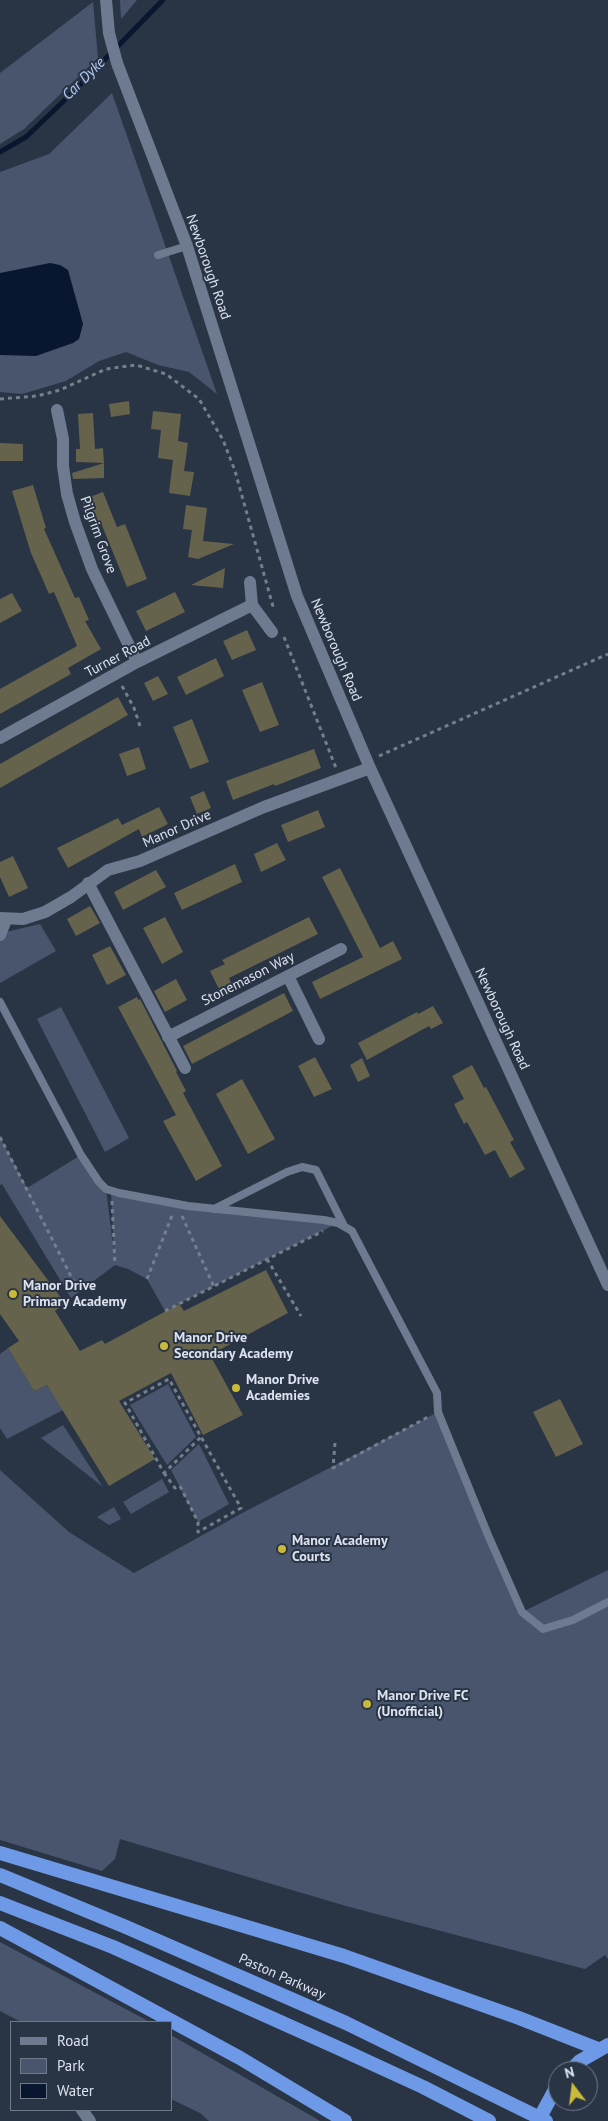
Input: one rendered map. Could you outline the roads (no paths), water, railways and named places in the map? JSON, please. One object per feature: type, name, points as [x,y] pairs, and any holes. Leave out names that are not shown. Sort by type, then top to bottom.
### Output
[{"type":"highway","points":[[0,1852],[353,1959],[603,2047]]},
{"type":"highway","name":"Paston Parkway","points":[[0,1875],[126,1927],[346,2023],[546,2121]]},
{"type":"highway","points":[[0,1903],[113,1948],[336,2046],[489,2121]]},
{"type":"highway","points":[[0,1928],[172,2021]]},
{"type":"highway","points":[[172,2021],[240,2058],[345,2121]]},
{"type":"highway","points":[[580,2061],[603,2047]]},
{"type":"highway","points":[[538,2121],[548,2102]]},
{"type":"street","name":"Newborough Road","points":[[106,0],[109,33],[116,63],[187,246],[297,596],[371,764],[608,1286]]},
{"type":"street","name":"Pilgrim Grove","points":[[57,410],[63,439],[63,466],[67,494],[75,522],[92,569],[137,662]]},
{"type":"street","points":[[250,582],[252,605],[272,632]]},
{"type":"street","name":"Turner Road","points":[[0,738],[137,662],[252,605]]},
{"type":"street","name":"Manor Drive","points":[[3,919],[23,919],[45,912],[71,897],[108,870],[140,861],[264,807],[340,779],[371,764]]},
{"type":"street","points":[[88,883],[185,1068]]},
{"type":"street","points":[[0,935],[3,919]]},
{"type":"street","name":"Stonemason Way","points":[[168,1037],[341,949]]},
{"type":"street","points":[[288,976],[319,1039]]},
{"type":"lane","points":[[158,255],[187,246]]},
{"type":"lane","points":[[0,1002],[81,1154],[99,1182],[111,1191],[177,1204],[341,1225],[352,1231],[437,1393],[438,1412],[488,1535],[522,1612],[543,1629],[573,1620],[608,1602]]},
{"type":"lane","points":[[214,1208],[287,1172],[302,1167],[316,1170],[341,1225]]},
{"type":"water","points":[[50,263],[60,265],[68,270],[83,324],[79,339],[73,343],[36,356],[0,355],[0,273]]},
{"type":"waterway","name":"Car Dyke","points":[[0,152],[26,137],[163,0]]},
{"type":"place","name":"Manor Drive Primary Academy","points":[[13,1294]]},
{"type":"place","name":"Manor Drive Secondary Academy","points":[[164,1346]]},
{"type":"place","name":"Manor Drive Academies","points":[[236,1388]]},
{"type":"place","name":"Manor Academy Courts","points":[[282,1549]]},
{"type":"place","name":"Manor Drive FC (Unofficial)","points":[[367,1704]]}]
